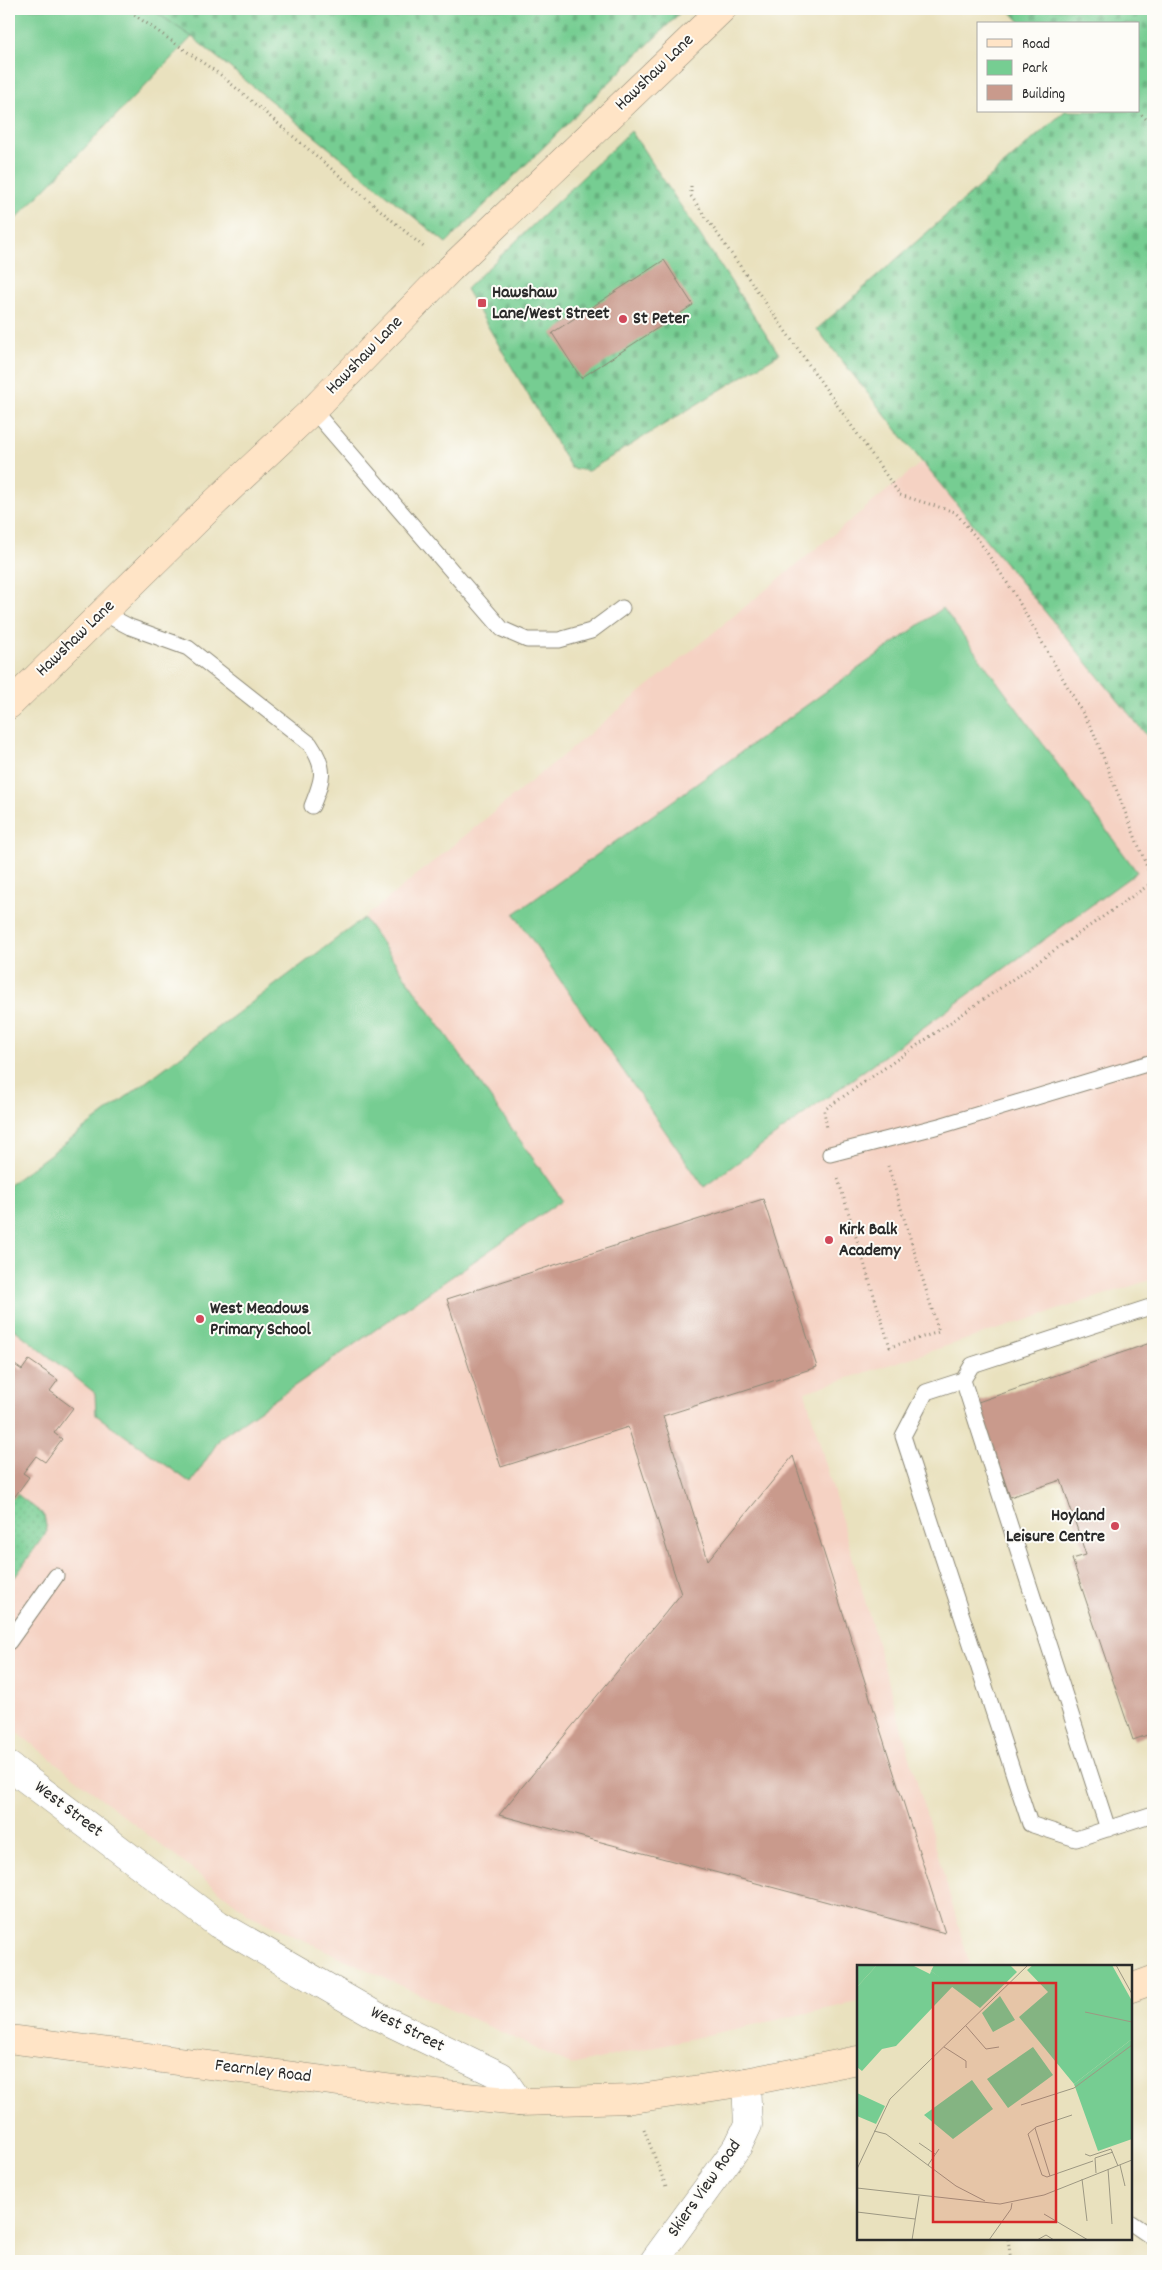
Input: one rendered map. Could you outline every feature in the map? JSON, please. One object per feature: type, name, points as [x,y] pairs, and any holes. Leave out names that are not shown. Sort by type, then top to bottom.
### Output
[{"type":"main road","name":"Hawshaw Lane","points":[[9,704],[313,410],[450,269],[722,9]]},
{"type":"main road","points":[[1132,1988],[1153,1980]]},
{"type":"main road","name":"Fearnley Road","points":[[9,2039],[416,2092],[519,2102]]},
{"type":"main road","points":[[519,2102],[633,2099],[746,2082],[857,2060]]},
{"type":"street","name":"West Street","points":[[9,1766],[218,1924],[377,2016],[501,2076],[519,2102]]},
{"type":"street","name":"Skiers View Road","points":[[654,2261],[738,2146],[748,2125],[746,2082]]},
{"type":"lane","points":[[313,410],[502,629],[527,640],[559,640],[591,631],[622,608]]},
{"type":"lane","points":[[103,613],[130,627],[188,648],[310,744],[320,759],[322,772],[321,786],[312,806]]},
{"type":"lane","points":[[830,1154],[943,1125],[1153,1062]]},
{"type":"lane","points":[[1153,1306],[972,1365],[964,1380],[926,1392],[903,1436],[1030,1824],[1076,1839],[1153,1814]]},
{"type":"lane","points":[[964,1380],[1108,1829]]},
{"type":"lane","points":[[9,1642],[14,1623],[56,1576]]},
{"type":"lane","points":[[1132,2224],[1153,2238]]},
{"type":"path","points":[[126,9],[222,76],[450,269]]},
{"type":"path","points":[[1139,112],[1153,126]]},
{"type":"path","points":[[691,186],[691,196],[900,495],[956,512],[979,541],[1012,590],[1093,731],[1153,882],[824,1110],[830,1154],[890,1348],[939,1332],[880,1141]]},
{"type":"path","points":[[633,2099],[681,2224]]},
{"type":"path","points":[[1008,2240],[1011,2261]]},
{"type":"shaded area","name":"Kirk Balk Academy","points":[[922,462],[1153,743],[1153,1279],[805,1392],[970,1965],[857,1965],[857,2002],[571,2065],[250,1915],[9,1726],[9,1185],[364,918]]},
{"type":"green space","points":[[9,9],[151,9],[192,37],[9,226]]},
{"type":"green space","points":[[151,9],[684,9],[446,243],[192,37]]},
{"type":"green space","points":[[1008,9],[1153,9],[1153,743],[922,462],[817,329],[1064,112],[1140,112],[1140,22],[1020,22]]},
{"type":"green space","points":[[631,131],[779,354],[588,471],[571,468],[466,289]]},
{"type":"green space","points":[[943,608],[1137,872],[704,1187],[514,914]]},
{"type":"green space","name":"West Meadows Primary School","points":[[364,918],[562,1200],[221,1437],[191,1483],[96,1415],[95,1393],[9,1325],[9,1185]]},
{"type":"green space","points":[[17,1494],[44,1515],[47,1531],[15,1577],[9,1582],[9,1496],[13,1498]]},
{"type":"building","name":"St Peter","points":[[664,260],[693,305],[581,378],[552,333]]},
{"type":"building","points":[[763,1199],[817,1367],[663,1416],[708,1560],[793,1456],[945,1933],[499,1815],[681,1594],[628,1427],[501,1467],[447,1299]]},
{"type":"building","name":"Hoyland Leisure Centre","points":[[1153,1342],[1153,1733],[1133,1740],[1072,1559],[1086,1555],[1061,1480],[1010,1497],[978,1402]]},
{"type":"building","points":[[29,1360],[58,1380],[50,1391],[73,1408],[54,1433],[62,1439],[45,1462],[36,1456],[23,1473],[29,1477],[13,1499],[9,1496],[9,1361],[22,1370]]},
{"type":"place","name":"Hawshaw Lane/West Street","points":[[482,303]]},
{"type":"place","name":"St Peter","points":[[623,319]]},
{"type":"place","name":"Kirk Balk Academy","points":[[829,1240]]},
{"type":"place","name":"West Meadows Primary School","points":[[200,1319]]},
{"type":"place","name":"Hoyland Leisure Centre","points":[[1115,1526]]}]
